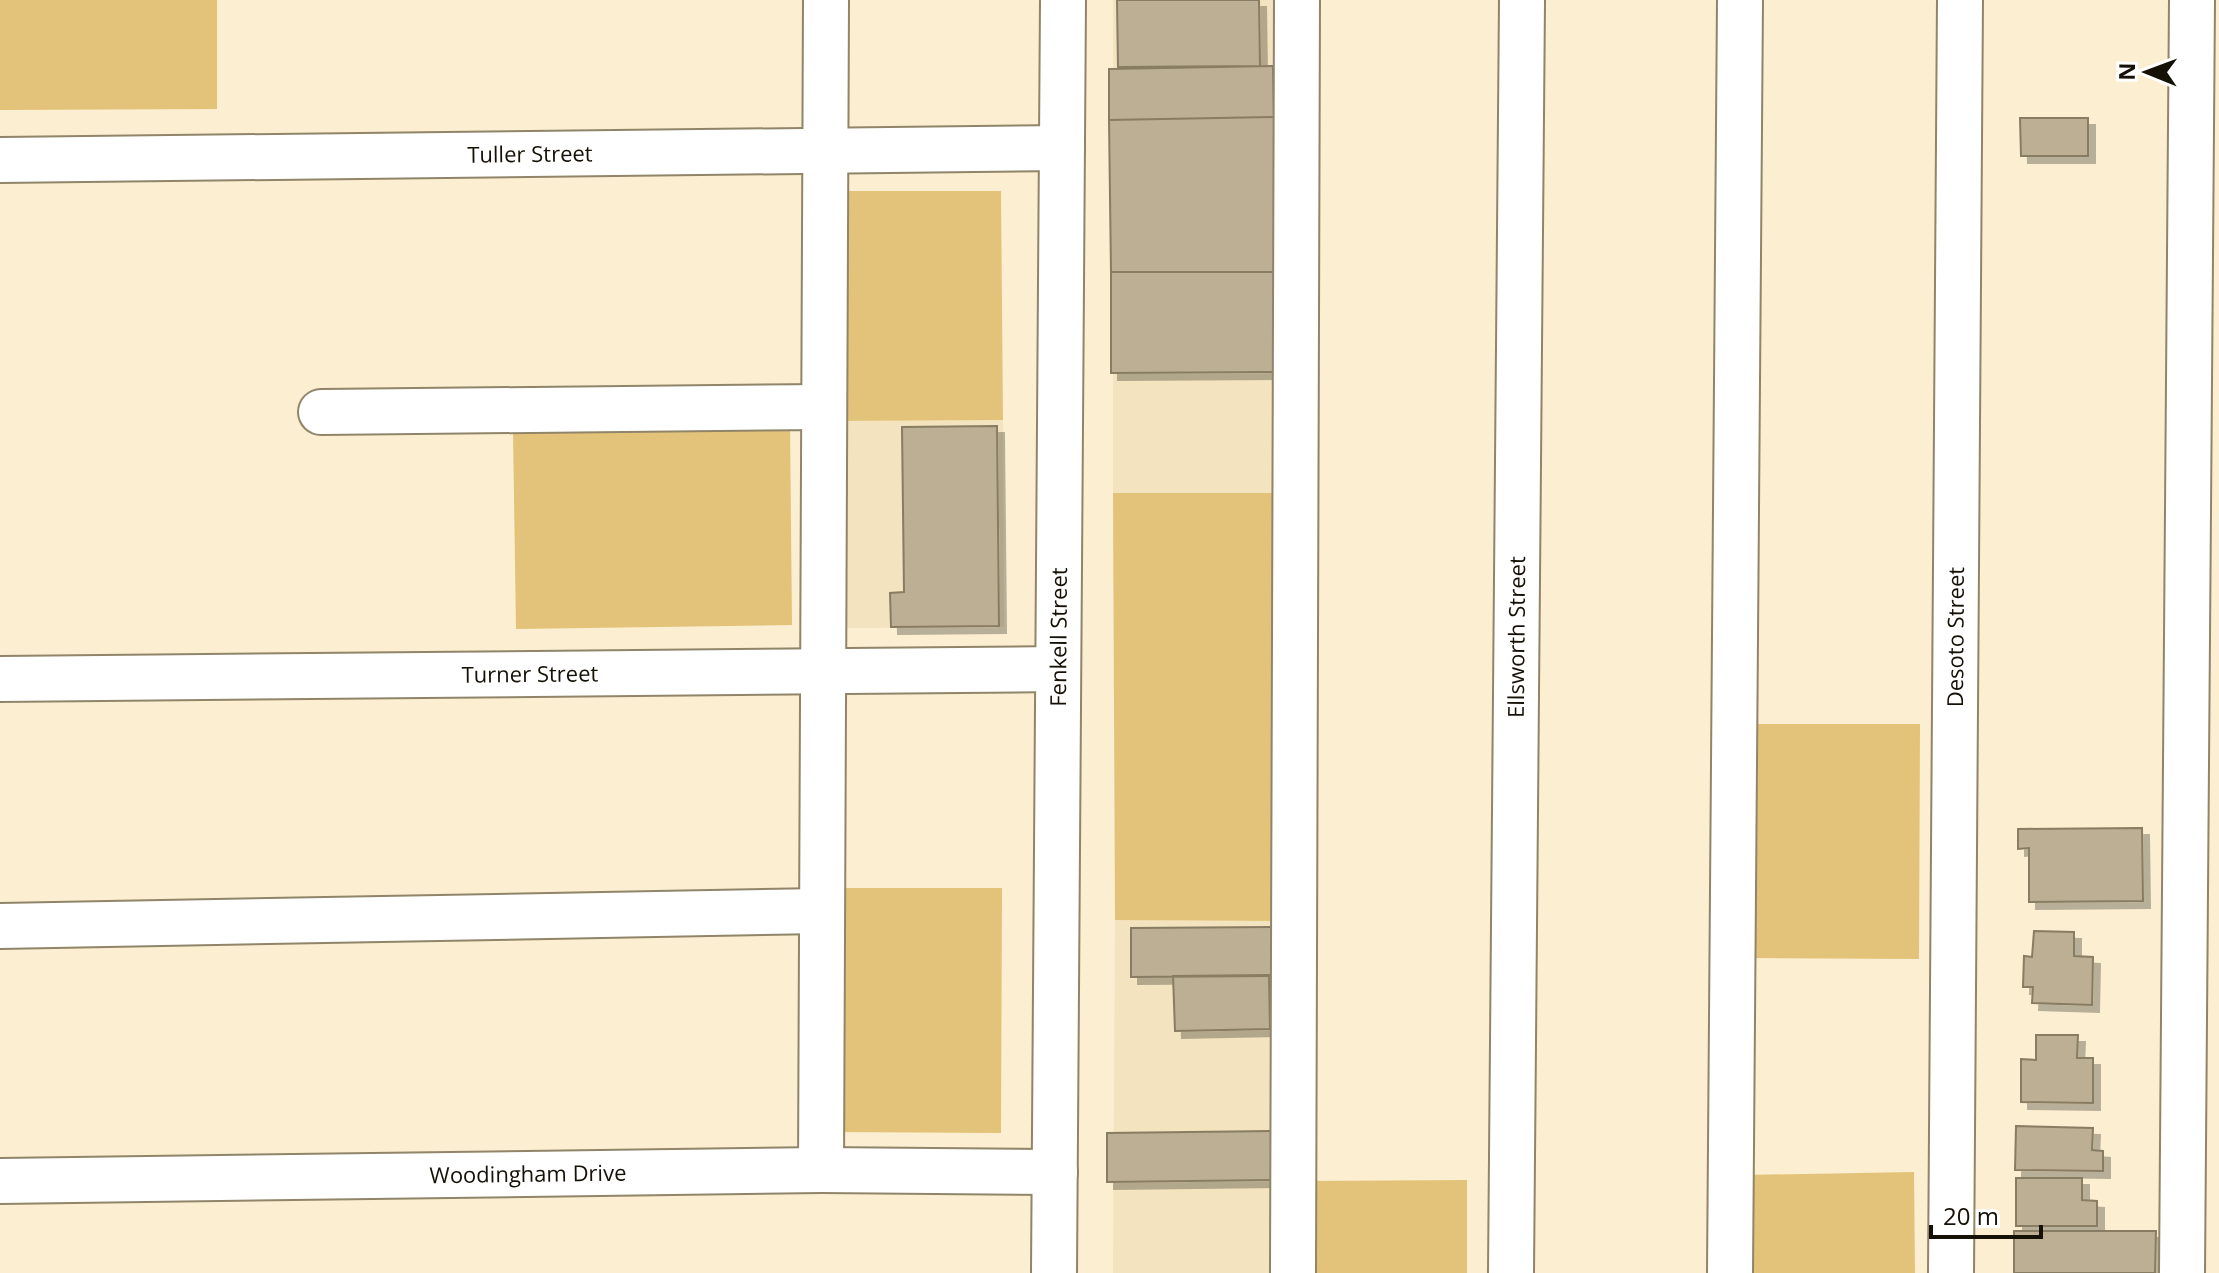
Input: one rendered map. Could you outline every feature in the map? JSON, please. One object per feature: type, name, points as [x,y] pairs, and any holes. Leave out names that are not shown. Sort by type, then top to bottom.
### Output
[{"type":"street","points":[[821,1170],[826,0]]},
{"type":"street","name":"Fenkell Street","points":[[1054,1273],[1063,0]]},
{"type":"street","points":[[1293,1273],[1297,0]]},
{"type":"street","name":"Ellsworth Street","points":[[1511,1273],[1522,0]]},
{"type":"street","points":[[1730,1273],[1740,0]]},
{"type":"street","name":"Desoto Street","points":[[1951,1273],[1960,0]]},
{"type":"street","points":[[2182,1273],[2192,0]]},
{"type":"street","name":"Tuller Street","points":[[0,160],[1062,148]]},
{"type":"street","points":[[321,412],[824,407]]},
{"type":"street","name":"Turner Street","points":[[0,679],[1058,669]]},
{"type":"street","points":[[0,926],[822,911]]},
{"type":"street","name":"Woodingham Drive","points":[[0,1181],[821,1170],[1055,1172]]},
{"type":"shaded area","points":[[0,0],[217,0],[217,109],[0,110]]},
{"type":"shaded area","points":[[1113,0],[1281,0],[1281,493],[1113,493]]},
{"type":"shaded area","points":[[837,191],[1001,191],[1003,420],[837,421]]},
{"type":"shaded area","points":[[1003,420],[1004,627],[839,628],[837,421]]},
{"type":"shaded area","points":[[790,426],[792,625],[516,629],[513,430]]},
{"type":"shaded area","points":[[1113,493],[1281,493],[1279,921],[1115,920]]},
{"type":"shaded area","points":[[1749,724],[1920,724],[1919,959],[1749,958]]},
{"type":"shaded area","points":[[833,888],[1002,888],[1001,1133],[833,1132]]},
{"type":"shaded area","points":[[1115,920],[1279,921],[1277,1273],[1113,1273]]},
{"type":"shaded area","points":[[1914,1172],[1915,1273],[1746,1273],[1744,1175]]},
{"type":"shaded area","points":[[1467,1180],[1467,1273],[1306,1273],[1306,1181]]},
{"type":"building","points":[[1117,0],[1259,0],[1260,66],[1118,67]]},
{"type":"building","points":[[1273,66],[1274,117],[1109,120],[1109,69]]},
{"type":"building","points":[[1274,117],[1276,272],[1111,272],[1109,120]]},
{"type":"building","points":[[2020,118],[2088,118],[2088,156],[2021,156]]},
{"type":"building","points":[[1111,272],[1276,272],[1276,372],[1111,373]]},
{"type":"building","points":[[997,426],[999,626],[891,627],[890,593],[904,592],[902,427]]},
{"type":"building","points":[[2142,828],[2143,901],[2029,902],[2029,848],[2018,849],[2018,829]]},
{"type":"building","points":[[1278,927],[1278,976],[1131,977],[1131,928]]},
{"type":"building","points":[[2034,931],[2074,932],[2074,956],[2093,957],[2092,1005],[2032,1003],[2033,987],[2023,987],[2024,956],[2032,957]]},
{"type":"building","points":[[1269,975],[1270,1029],[1175,1031],[1173,976]]},
{"type":"building","points":[[2036,1035],[2078,1035],[2077,1058],[2093,1058],[2093,1103],[2021,1102],[2021,1059],[2036,1060]]},
{"type":"building","points":[[2016,1126],[2093,1128],[2092,1150],[2103,1151],[2103,1171],[2015,1170]]},
{"type":"building","points":[[1273,1131],[1274,1180],[1107,1182],[1107,1133]]},
{"type":"building","points":[[2016,1178],[2082,1178],[2082,1200],[2097,1201],[2097,1226],[2016,1226]]},
{"type":"building","points":[[2014,1231],[2156,1231],[2155,1273],[2014,1273]]}]
